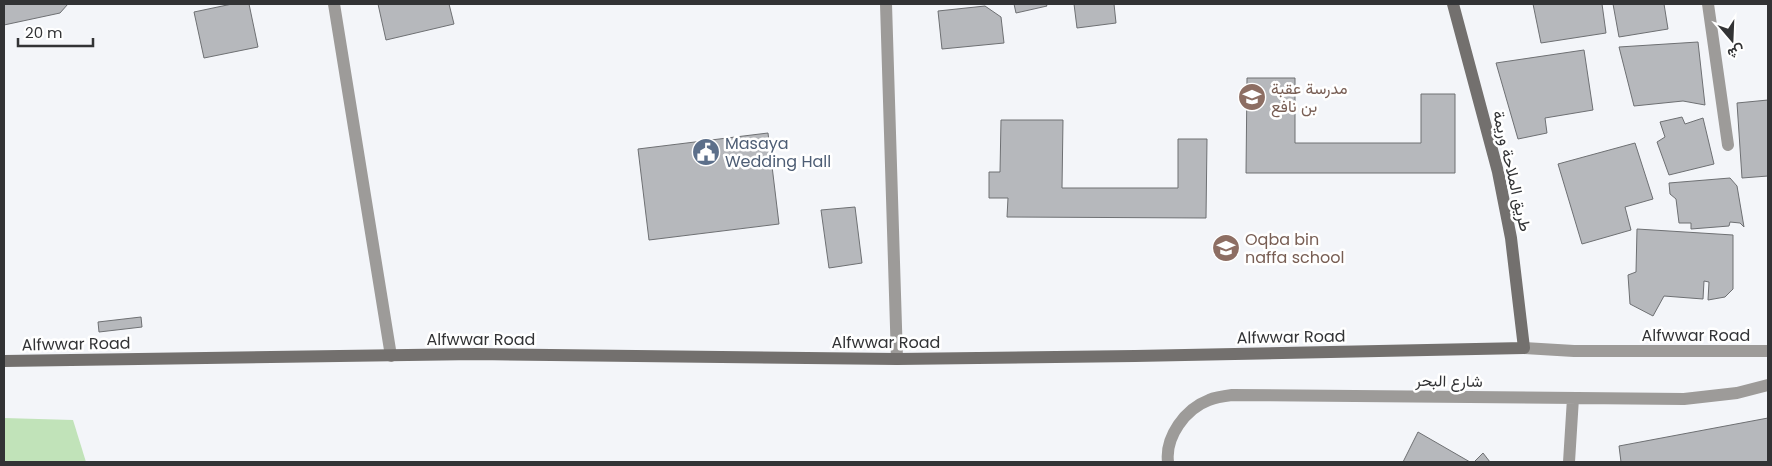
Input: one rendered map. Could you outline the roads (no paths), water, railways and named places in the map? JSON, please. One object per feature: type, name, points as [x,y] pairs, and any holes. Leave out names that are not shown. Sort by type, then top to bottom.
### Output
[{"type":"street","points":[[334,4],[391,356]]},
{"type":"street","points":[[886,4],[897,359]]},
{"type":"street","name":"طريق الملاحة وريمة","points":[[1453,4],[1498,172],[1511,238],[1524,348]]},
{"type":"street","points":[[1708,4],[1728,145]]},
{"type":"street","name":"Alfwwar Road","points":[[4,361],[486,354],[897,359],[1524,348],[1574,351],[1768,351]]},
{"type":"street","name":"شارع البحر","points":[[1168,462],[1174,432],[1187,413],[1208,400],[1232,394],[1684,399],[1737,392],[1768,385]]},
{"type":"street","points":[[1569,462],[1573,398]]},
{"type":"place","name":"مدرسة عقبة بن نافع","points":[[1252,97]]},
{"type":"place","name":"Masaya Wedding Hall","points":[[706,152]]},
{"type":"place","name":"Oqba bin naffa school","points":[[1226,248]]}]
